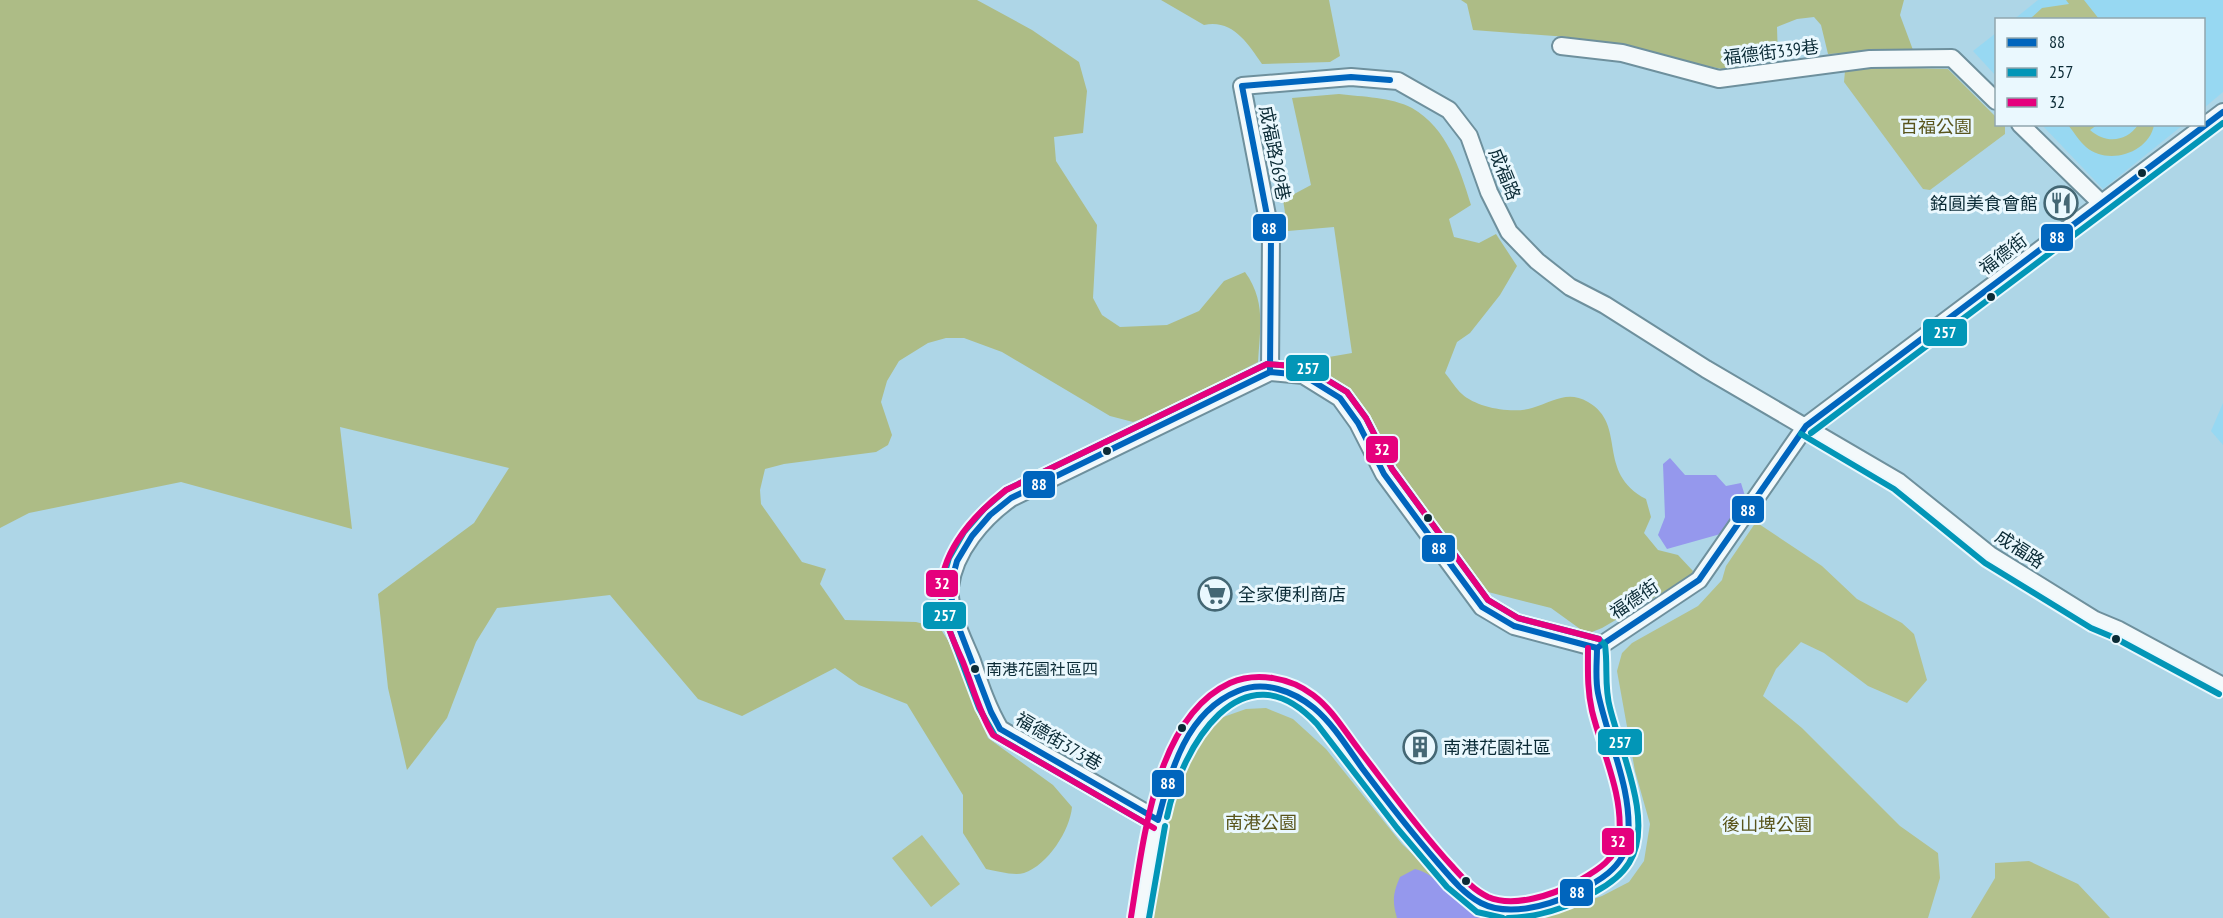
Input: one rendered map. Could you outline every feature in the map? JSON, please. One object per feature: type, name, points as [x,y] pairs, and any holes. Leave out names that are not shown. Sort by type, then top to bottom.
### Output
[{"type":"street","name":"福德街339巷","points":[[1561,46],[1622,53],[1719,79],[1870,59],[1952,58],[1995,100]]},
{"type":"street","name":"成福路","points":[[1242,86],[1351,77],[1398,81],[1449,110],[1469,136],[1489,192],[1509,232],[1538,261],[1570,287],[1605,305],[1706,369],[1806,426],[1916,494],[1990,555],[2095,620],[2119,630],[2223,687]]},
{"type":"street","name":"成福路269巷","points":[[1242,86],[1271,236],[1270,372]]},
{"type":"street","name":"福德街","points":[[2205,126],[2223,112]]},
{"type":"street","points":[[2022,126],[2102,204]]},
{"type":"street","name":"福德街","points":[[1597,648],[1698,580],[1806,426],[2205,126]]},
{"type":"street","points":[[1140,918],[1158,820],[1180,749],[1205,714],[1231,692],[1253,686],[1277,687],[1308,702],[1337,735],[1410,832],[1461,888],[1483,905],[1499,910],[1523,908],[1574,894],[1600,879],[1621,862],[1628,842],[1629,816],[1597,691],[1597,648],[1514,626],[1482,607],[1384,474],[1358,423],[1340,398],[1304,375],[1270,372]]},
{"type":"street","name":"福德街373巷","points":[[1158,820],[1000,729],[990,711],[954,614],[950,587],[957,562],[970,539],[989,513],[1011,498],[1270,372]]},
{"type":"shaded area","points":[[2038,0],[2223,0],[2223,92],[2205,107],[2205,18],[2016,18]]},
{"type":"shaded area","points":[[1995,34],[1995,75],[1973,51]]},
{"type":"shaded area","points":[[2043,126],[2182,126],[2103,189]]},
{"type":"shaded area","points":[[2223,403],[2223,445],[2211,431]]},
{"type":"green space","points":[[0,0],[977,0],[1032,30],[1079,62],[1087,91],[1083,133],[1054,137],[1056,161],[1097,225],[1093,298],[1102,315],[1120,327],[1167,325],[1199,311],[1224,281],[1245,272],[1252,283],[1259,304],[1258,362],[1161,412],[1133,422],[1110,416],[1002,352],[964,338],[946,338],[928,343],[899,361],[887,381],[881,402],[892,435],[888,445],[876,452],[784,464],[765,469],[760,490],[761,504],[802,562],[826,569],[820,584],[845,620],[916,622],[940,628],[949,642],[988,738],[1053,785],[1072,807],[1067,826],[1049,855],[1033,869],[1020,874],[986,869],[963,833],[963,795],[907,704],[859,685],[835,668],[742,716],[698,699],[610,595],[497,608],[476,642],[447,718],[407,770],[388,688],[378,594],[474,523],[509,468],[340,427],[352,529],[181,482],[29,513],[0,528]]},
{"type":"green space","points":[[1161,0],[1329,0],[1340,56],[1330,62],[1262,64],[1244,40],[1231,29],[1223,25],[1204,25]]},
{"type":"green space","points":[[1461,0],[1904,0],[1900,15],[1913,50],[1828,54],[1821,25],[1814,17],[1797,19],[1777,27],[1778,60],[1722,69],[1568,37],[1473,30],[1467,4]]},
{"type":"green space","points":[[2066,0],[2084,0],[2098,18],[2031,18],[2042,8],[2069,4]]},
{"type":"green space","name":"百福公園","points":[[1871,67],[1948,69],[1995,116],[1995,126],[2005,126],[2005,134],[1930,190],[1923,189],[1844,82],[1845,71]]},
{"type":"green space","points":[[1339,94],[1377,98],[1404,104],[1424,116],[1451,150],[1471,205],[1449,219],[1454,237],[1479,243],[1496,234],[1517,266],[1500,295],[1470,333],[1457,342],[1445,373],[1462,394],[1477,403],[1495,409],[1524,410],[1567,397],[1588,402],[1600,412],[1607,423],[1621,476],[1631,488],[1646,499],[1651,517],[1644,533],[1658,550],[1678,555],[1693,571],[1691,576],[1602,628],[1587,634],[1551,608],[1488,592],[1465,577],[1423,511],[1410,501],[1386,465],[1354,398],[1328,375],[1300,362],[1352,353],[1334,227],[1288,231],[1283,200],[1311,185],[1292,98]]},
{"type":"green space","points":[[2069,126],[2096,126],[2090,130],[2096,135],[2116,139],[2128,135],[2137,126],[2154,126],[2151,135],[2144,143],[2126,154],[2116,156],[2095,153]]},
{"type":"green space","name":"後山埤公園","points":[[1756,522],[1822,566],[1857,599],[1902,623],[1914,634],[1927,680],[1907,703],[1868,686],[1824,653],[1801,642],[1776,669],[1763,696],[1802,728],[1900,826],[1938,853],[1940,878],[1928,918],[1539,918],[1602,896],[1629,882],[1644,861],[1650,824],[1635,771],[1617,671],[1622,653],[1632,643],[1698,606],[1722,580],[1726,566]]},
{"type":"green space","name":"南港公園","points":[[1266,708],[1293,719],[1326,749],[1402,844],[1461,900],[1486,918],[1145,918],[1162,825],[1181,753],[1209,722],[1246,709]]},
{"type":"green space","points":[[922,835],[960,884],[931,907],[892,858]]},
{"type":"green space","points":[[2029,861],[2078,884],[2110,918],[1971,918],[1995,878],[1995,863]]},
{"type":"water","points":[[1670,458],[1685,475],[1716,475],[1726,486],[1741,483],[1745,496],[1724,533],[1667,549],[1658,535],[1665,517],[1663,464]]},
{"type":"water","points":[[1415,869],[1432,877],[1485,918],[1397,918],[1394,902],[1400,877]]},
{"type":"transit line","name":"88","points":[[1242,86],[1351,77],[1390,80]]},
{"type":"transit line","name":"88","points":[[1242,86],[1271,236],[1270,372]]},
{"type":"transit line","name":"88","points":[[2205,126],[2223,112]]},
{"type":"transit line","name":"257","points":[[1811,433],[2223,123]]},
{"type":"transit line","name":"88","points":[[1597,648],[1699,580],[1806,426],[2204,126]]},
{"type":"transit line","name":"257","points":[[1147,824],[995,736],[979,708],[945,618],[941,586],[949,558],[964,532],[984,509],[1006,490],[1267,364],[1306,367],[1347,392],[1366,418],[1392,469],[1488,600],[1518,618],[1599,639],[1605,645],[1608,700],[1637,807],[1636,847],[1622,872],[1595,892],[1553,911],[1508,918]]},
{"type":"transit line","name":"32","points":[[1154,828],[993,735],[946,621],[941,588],[944,571],[950,555],[968,526],[1006,490],[1267,364],[1306,367],[1347,392],[1366,418],[1392,469],[1488,600],[1518,618],[1599,639]]},
{"type":"transit line","name":"88","points":[[1270,372],[1303,375],[1340,398],[1358,423],[1384,474],[1482,607],[1514,626],[1597,648],[1598,693],[1619,766],[1629,821],[1626,849],[1615,866],[1600,879],[1582,890],[1540,906],[1503,909],[1481,903],[1458,885],[1428,851],[1321,714],[1306,702],[1278,689],[1258,687],[1238,691],[1205,713],[1193,728],[1175,763],[1158,820],[1000,729],[991,712],[954,615],[950,587],[957,561],[972,536],[990,515],[1011,498],[1270,372]]},
{"type":"transit line","name":"257","points":[[1801,434],[1894,489],[1985,563],[2091,628],[2115,638],[2219,694]]},
{"type":"transit line","name":"32","points":[[1131,917],[1148,821],[1156,786],[1168,753],[1184,724],[1204,700],[1230,683],[1251,677],[1273,678],[1295,684],[1327,707],[1427,837],[1464,879],[1483,894],[1498,900],[1521,901],[1557,891],[1584,878],[1604,864],[1614,853],[1619,838],[1620,822],[1611,774],[1590,703],[1588,648]]},
{"type":"transit line","name":"257","points":[[1167,817],[1174,790],[1186,762],[1201,736],[1219,714],[1240,700],[1264,695],[1290,702],[1317,724],[1397,828],[1447,887],[1477,912],[1503,918]]},
{"type":"transit line","name":"257","points":[[1149,918],[1165,826]]},
{"type":"place","name":"銘圓美食會館","points":[[2061,203]]},
{"type":"place","name":"全家便利商店","points":[[1215,594]]},
{"type":"place","name":"南港花園社區四","points":[[975,669]]},
{"type":"place","name":"南港花園社區","points":[[1420,747]]}]
